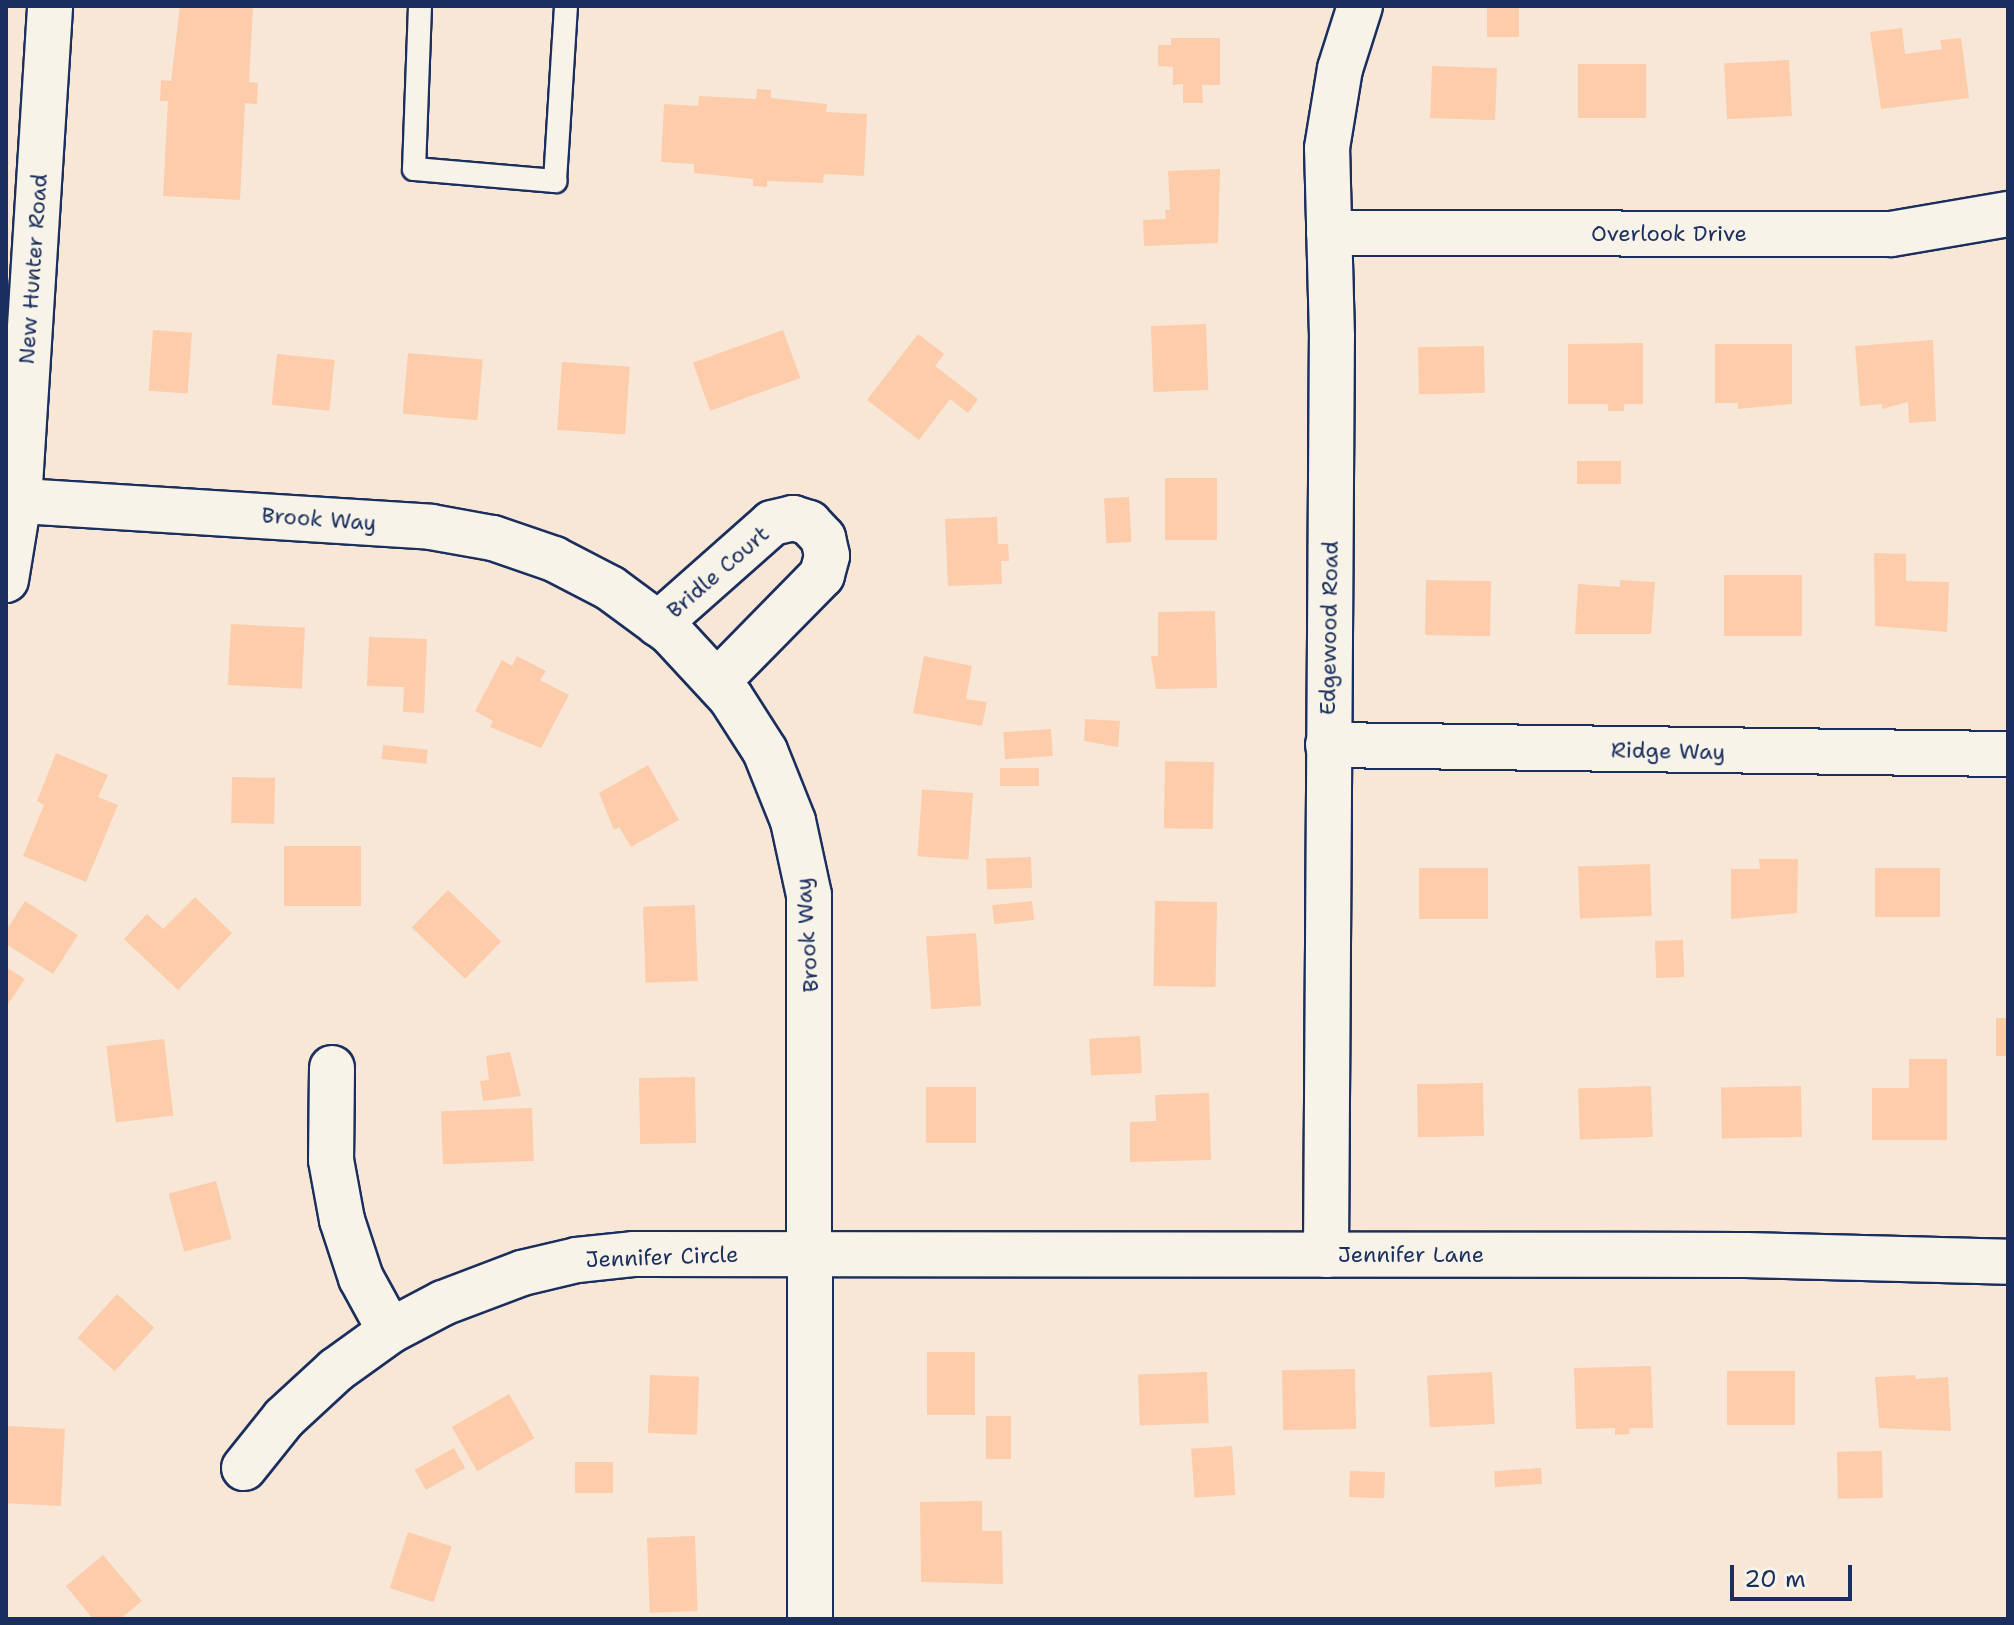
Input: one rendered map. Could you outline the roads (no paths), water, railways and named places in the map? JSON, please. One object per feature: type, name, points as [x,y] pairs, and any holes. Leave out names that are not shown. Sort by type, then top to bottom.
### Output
[{"type":"street","name":"New Hunter Road","points":[[6,580],[50,6]]},
{"type":"street","name":"Edgewood Road","points":[[1326,1255],[1327,148],[1340,69],[1360,6]]},
{"type":"street","name":"Overlook Drive","points":[[1329,233],[1891,234],[2008,214]]},
{"type":"street","name":"Brook Way","points":[[13,501],[431,527],[493,538],[554,559],[610,588],[658,624],[718,681],[765,751],[793,821],[809,895],[813,1254],[810,1619]]},
{"type":"street","name":"Bridle Court","points":[[658,624],[772,523],[793,518],[809,523],[823,538],[827,556],[822,575],[718,681]]},
{"type":"street","name":"Ridge Way","points":[[1328,745],[2008,754]]},
{"type":"street","points":[[332,1068],[331,1160],[342,1220],[361,1278],[390,1331]]},
{"type":"street","name":"Jennifer Circle","points":[[244,1468],[284,1418],[336,1370],[390,1331],[443,1303],[522,1273],[577,1260],[633,1254],[813,1254]]},
{"type":"street","name":"Jennifer Lane","points":[[813,1254],[1746,1255],[2008,1262]]},
{"type":"lane","points":[[420,6],[414,169],[555,181],[566,6]]}]
